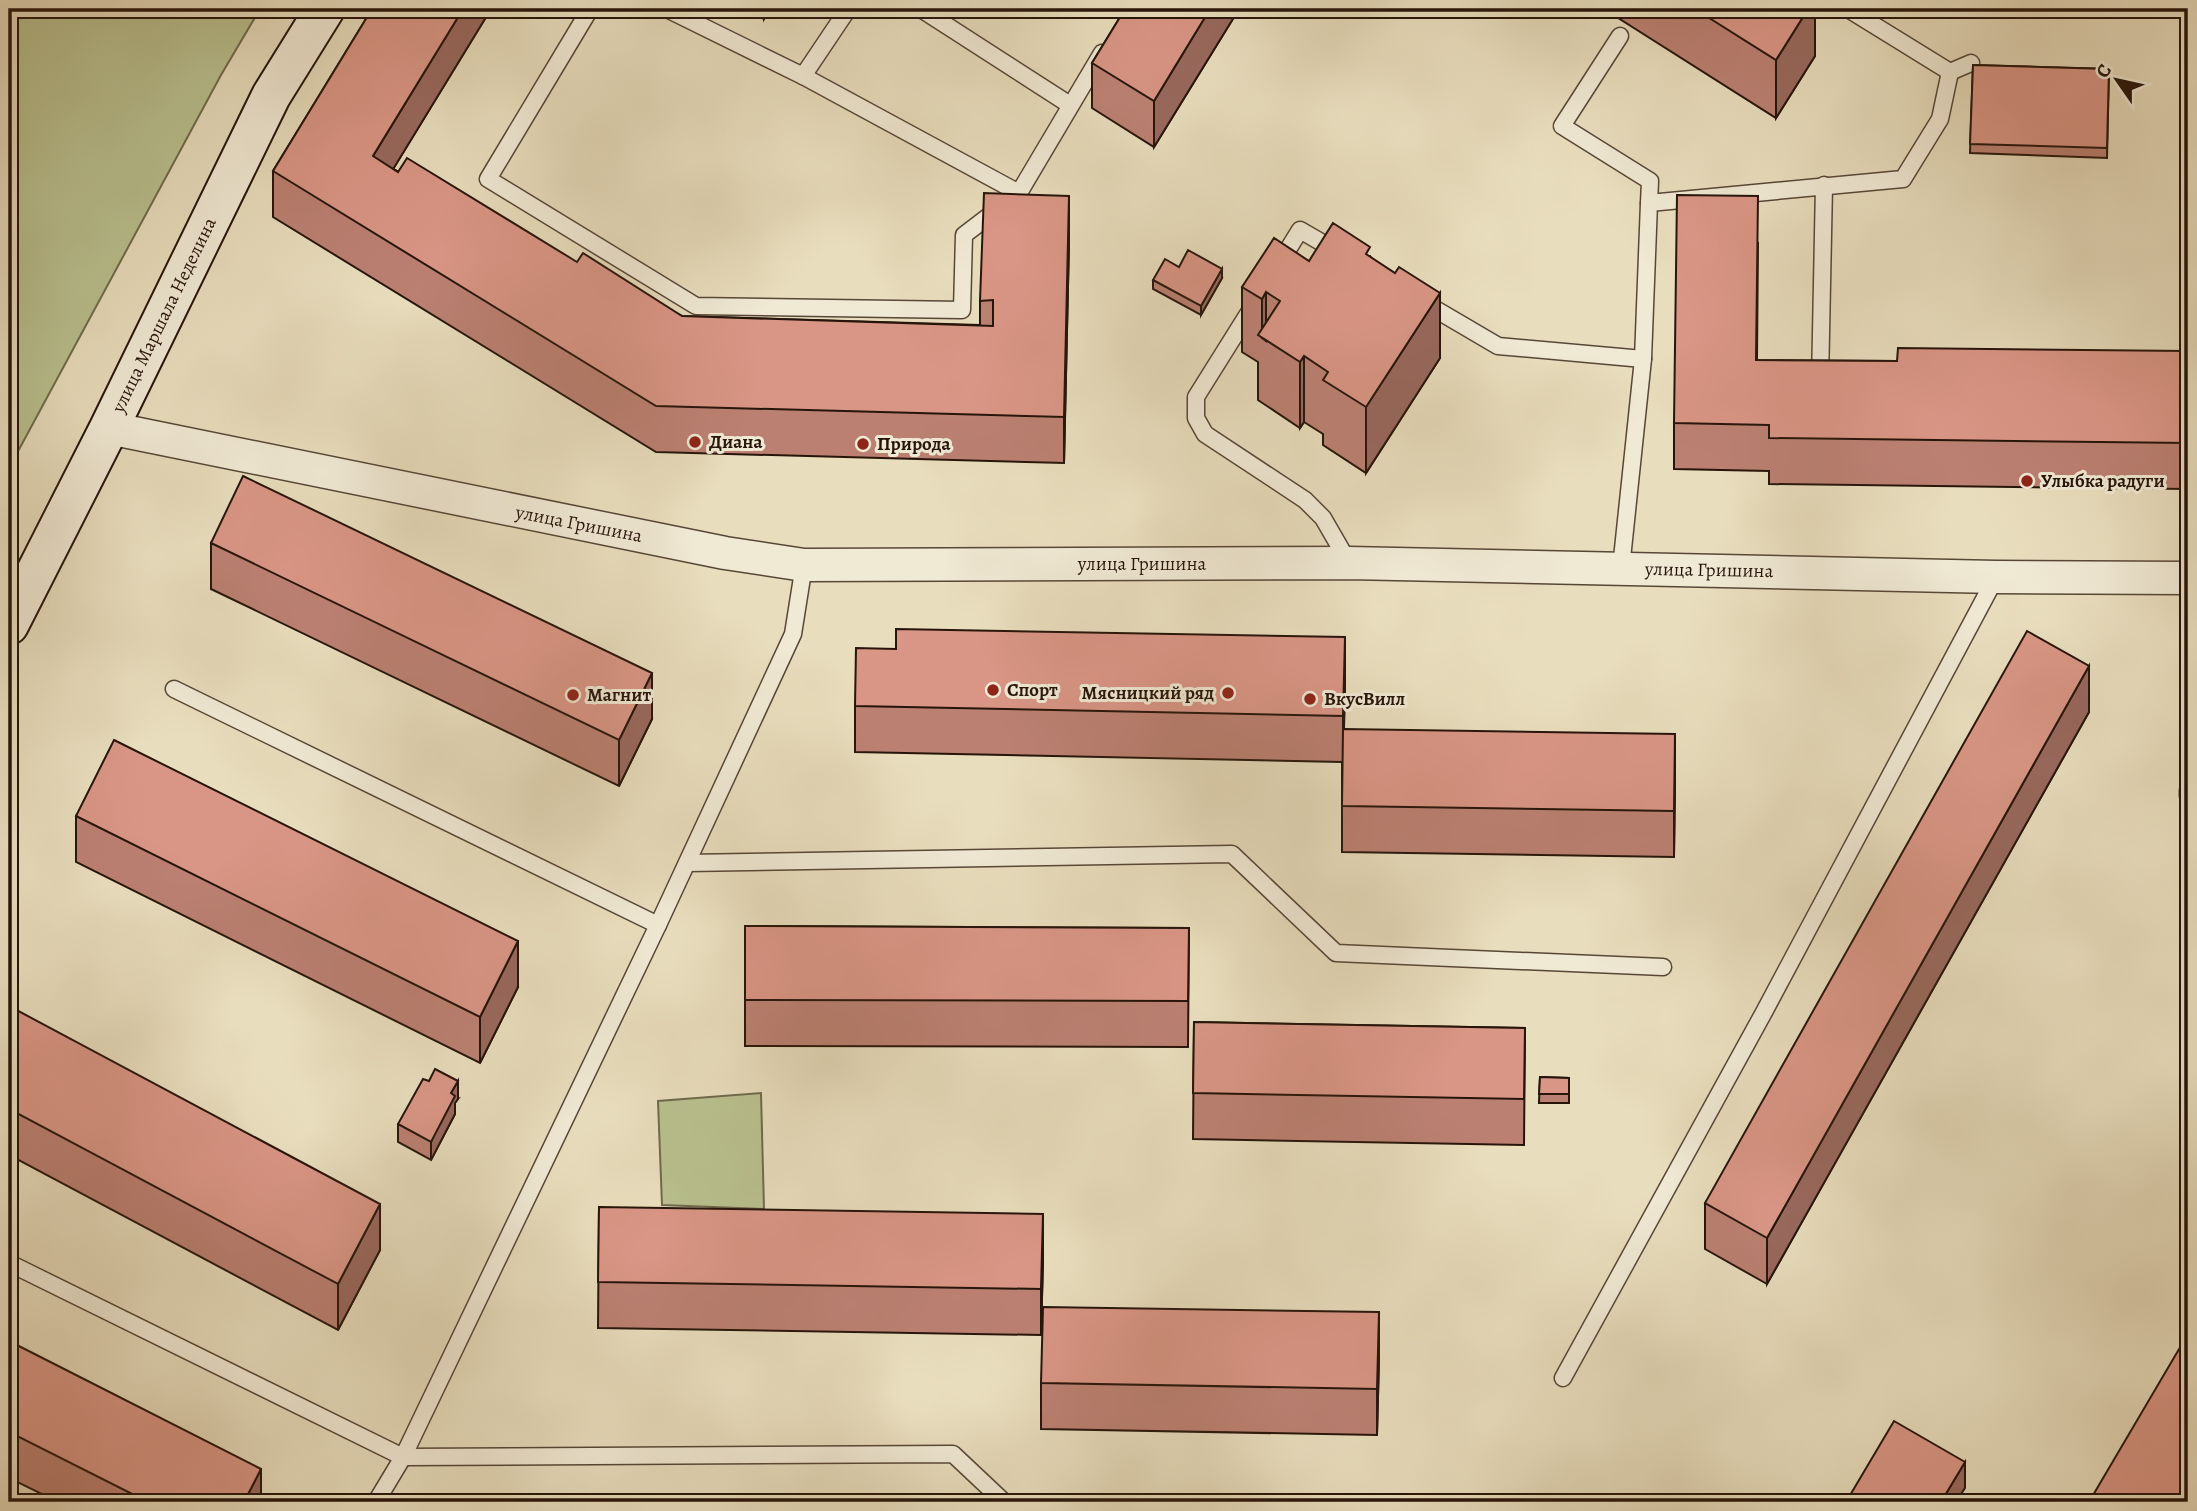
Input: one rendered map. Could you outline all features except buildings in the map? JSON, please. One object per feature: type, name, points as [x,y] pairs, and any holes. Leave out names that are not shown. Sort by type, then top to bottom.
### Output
[{"type":"street","name":"улица Маршала Неделина","points":[[13,607],[109,428],[271,96],[325,9]]},
{"type":"street","name":"улица Гришина","points":[[109,428],[725,553],[804,565],[1349,563],[1996,577],[2188,578]]},
{"type":"lane","points":[[590,9],[488,179],[696,306],[962,310],[964,234],[1019,193],[1109,41]]},
{"type":"lane","points":[[667,9],[803,76],[1019,193]]},
{"type":"lane","points":[[803,76],[848,9]]},
{"type":"lane","points":[[921,9],[1070,105]]},
{"type":"lane","points":[[1848,9],[1950,72]]},
{"type":"lane","points":[[1620,36],[1562,126],[1650,181],[1643,359],[1621,568]]},
{"type":"lane","points":[[1950,72],[1970,62]]},
{"type":"lane","points":[[1650,203],[1903,179],[1940,119],[1950,72]]},
{"type":"lane","points":[[1824,185],[1820,387],[1833,387]]},
{"type":"lane","points":[[1273,275],[1300,230],[1347,258]]},
{"type":"lane","points":[[1405,292],[1498,346],[1643,359]]},
{"type":"lane","points":[[1259,297],[1196,397],[1196,418],[1205,434],[1306,500],[1323,518],[1349,563]]},
{"type":"lane","points":[[376,1502],[404,1457],[658,925],[793,634],[804,565]]},
{"type":"lane","points":[[1563,1378],[1763,1014],[1996,577]]},
{"type":"lane","points":[[174,689],[658,925]]},
{"type":"lane","points":[[2188,790],[2188,796]]},
{"type":"lane","points":[[687,863],[1232,854],[1336,953],[1663,967]]},
{"type":"lane","points":[[9,1263],[404,1457],[953,1454],[1004,1502]]},
{"type":"green space","points":[[9,9],[260,9],[221,75],[9,468]]},
{"type":"green space","points":[[761,1093],[764,1209],[662,1205],[658,1101]]},
{"type":"place","name":"Диана","points":[[695,442]]},
{"type":"place","name":"Природа","points":[[863,444]]},
{"type":"place","name":"Улыбка радуги","points":[[2027,481]]},
{"type":"place","name":"Спорт","points":[[993,690]]},
{"type":"place","name":"Мясницкий ряд","points":[[1228,693]]},
{"type":"place","name":"Магнит","points":[[573,695]]},
{"type":"place","name":"ВкусВилл","points":[[1310,699]]}]
